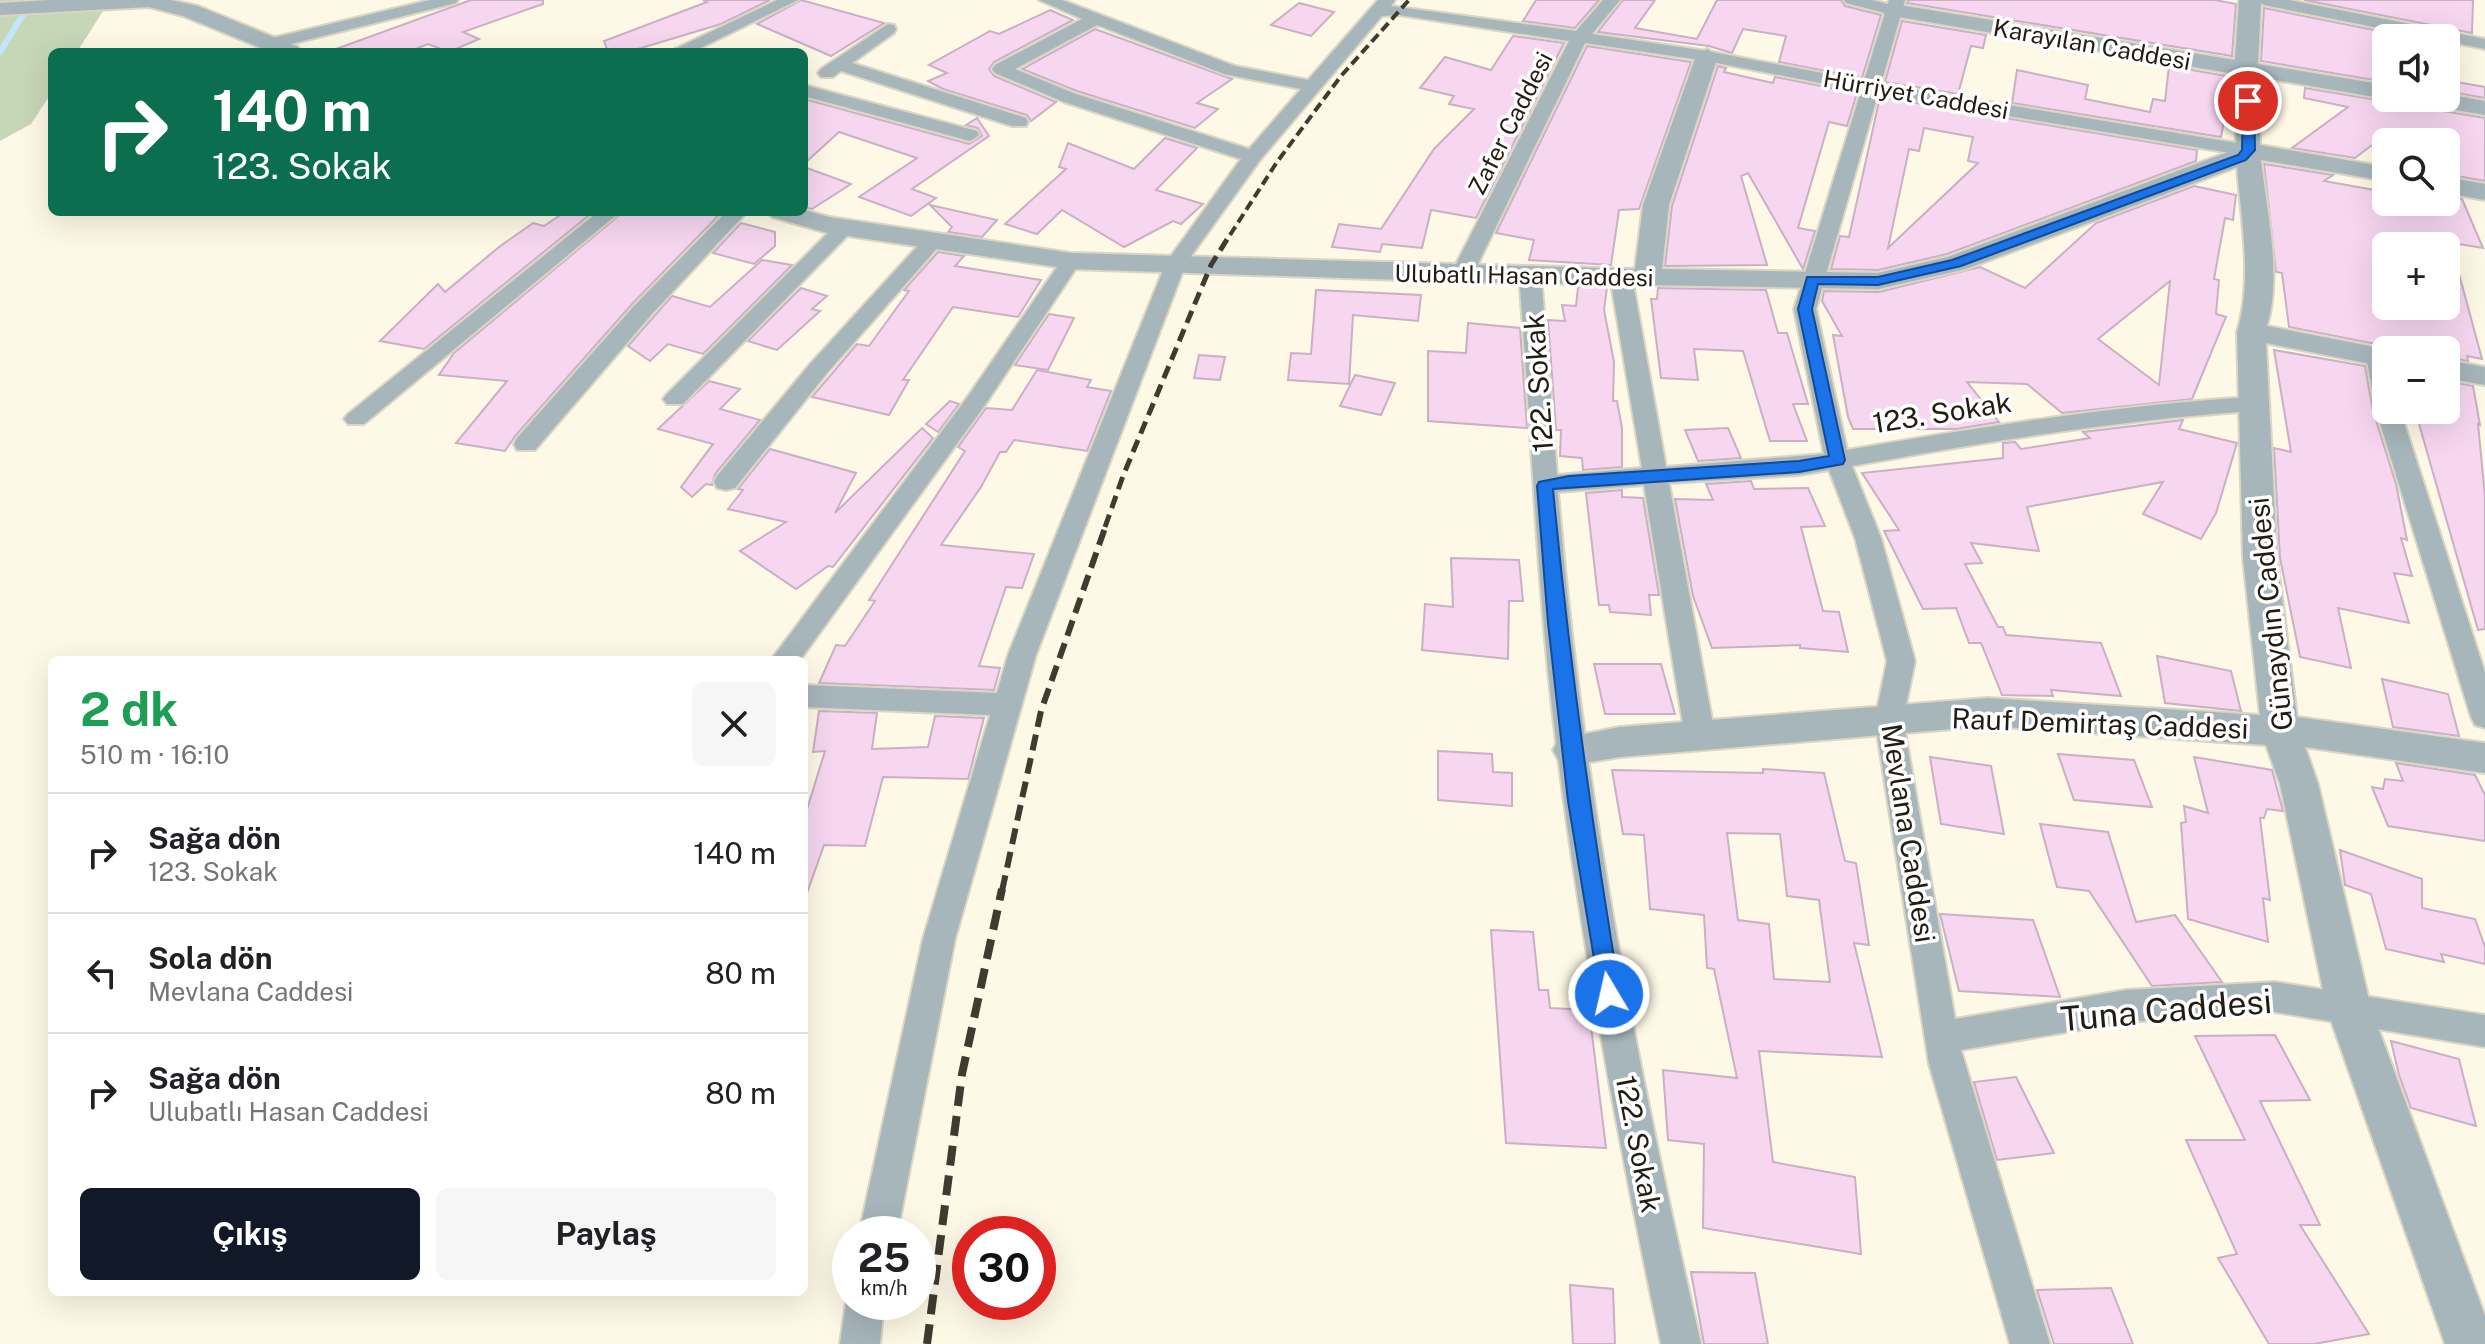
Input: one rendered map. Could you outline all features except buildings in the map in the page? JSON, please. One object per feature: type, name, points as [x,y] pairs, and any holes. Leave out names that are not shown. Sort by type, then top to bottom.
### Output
[{"type":"street","points":[[6,9],[90,3],[173,3],[280,48],[450,0]]},
{"type":"street","points":[[754,0],[772,8]]},
{"type":"street","points":[[687,48],[790,0]]},
{"type":"street","points":[[1047,0],[1230,70],[1310,86]]},
{"type":"street","name":"Zafer Caddesi","points":[[1462,274],[1579,38],[1612,0]]},
{"type":"street","points":[[1852,0],[1895,5]]},
{"type":"street","name":"Günaydın Caddesi","points":[[2250,0],[2246,69],[2248,150],[2259,273],[2259,306],[2251,332],[2253,404],[2260,558],[2280,731],[2299,784],[2349,1009],[2470,1344]]},
{"type":"street","points":[[2264,0],[2386,18],[2485,44]]},
{"type":"street","name":"Karayılan Caddesi","points":[[1895,5],[2372,90]]},
{"type":"street","name":"Mevlana Caddesi","points":[[1895,5],[1805,309],[1837,460],[1868,538],[1901,661],[1889,720],[1946,1064],[2030,1344]]},
{"type":"street","points":[[882,1216],[939,939],[1022,655],[1176,263],[1253,156],[1381,6]]},
{"type":"street","name":"Hürriyet Caddesi","points":[[1381,6],[1707,56],[1869,87],[2372,172]]},
{"type":"street","points":[[1094,20],[1001,69],[1070,98],[1253,156]]},
{"type":"street","points":[[808,87],[888,29]]},
{"type":"street","points":[[1700,736],[1657,475],[1634,277],[1707,56]]},
{"type":"street","points":[[839,65],[1019,122]]},
{"type":"street","points":[[808,91],[970,135]]},
{"type":"street","points":[[2460,104],[2485,108]]},
{"type":"street","name":"Ulubatlı Hasan Caddesi","points":[[797,216],[844,228],[1071,261],[1462,274],[1878,281],[1956,263],[2242,157],[2248,150]]},
{"type":"street","points":[[2460,188],[2485,192]]},
{"type":"street","points":[[356,419],[605,216]]},
{"type":"street","points":[[526,444],[643,310],[733,216]]},
{"type":"street","points":[[675,399],[844,228]]},
{"type":"street","points":[[726,482],[819,368],[933,241]]},
{"type":"street","points":[[788,656],[977,400],[1071,261]]},
{"type":"street","name":"122. Sokak","points":[[1530,275],[1545,486],[1572,750],[1609,994],[1681,1344]]},
{"type":"street","points":[[2251,332],[2372,355]]},
{"type":"street","points":[[2460,372],[2485,376]]},
{"type":"street","name":"123. Sokak","points":[[1545,486],[1657,475],[1799,467],[2160,410],[2253,404]]},
{"type":"street","points":[[2392,424],[2485,717]]},
{"type":"street","points":[[808,696],[1007,705]]},
{"type":"street","name":"Rauf Demirtaş Caddesi","points":[[1572,750],[1620,742],[1988,712],[2280,731],[2485,758]]},
{"type":"street","name":"Tuna Caddesi","points":[[1941,1037],[2126,1006],[2275,997],[2485,1031]]},
{"type":"street","points":[[860,1344],[863,1320]]},
{"type":"green space","points":[[0,0],[110,0],[80,48],[48,48],[48,98],[31,124],[0,141]]},
{"type":"waterway","points":[[0,52],[32,0]]},
{"type":"railway","points":[[1230,235],[1277,162],[1341,76],[1409,0]]},
{"type":"railway","points":[[1105,527],[1123,476],[1211,265],[1231,233]]},
{"type":"railway","points":[[1002,891],[1041,711],[1106,525]]},
{"type":"railway","points":[[927,1344],[962,1074],[1002,889]]},
{"type":"route","points":[[1609,994],[1578,801],[1545,486],[1569,481],[1799,467],[1837,460],[1805,309],[1812,280],[1878,281],[1956,263],[2242,157],[2248,150],[2248,101]]}]
